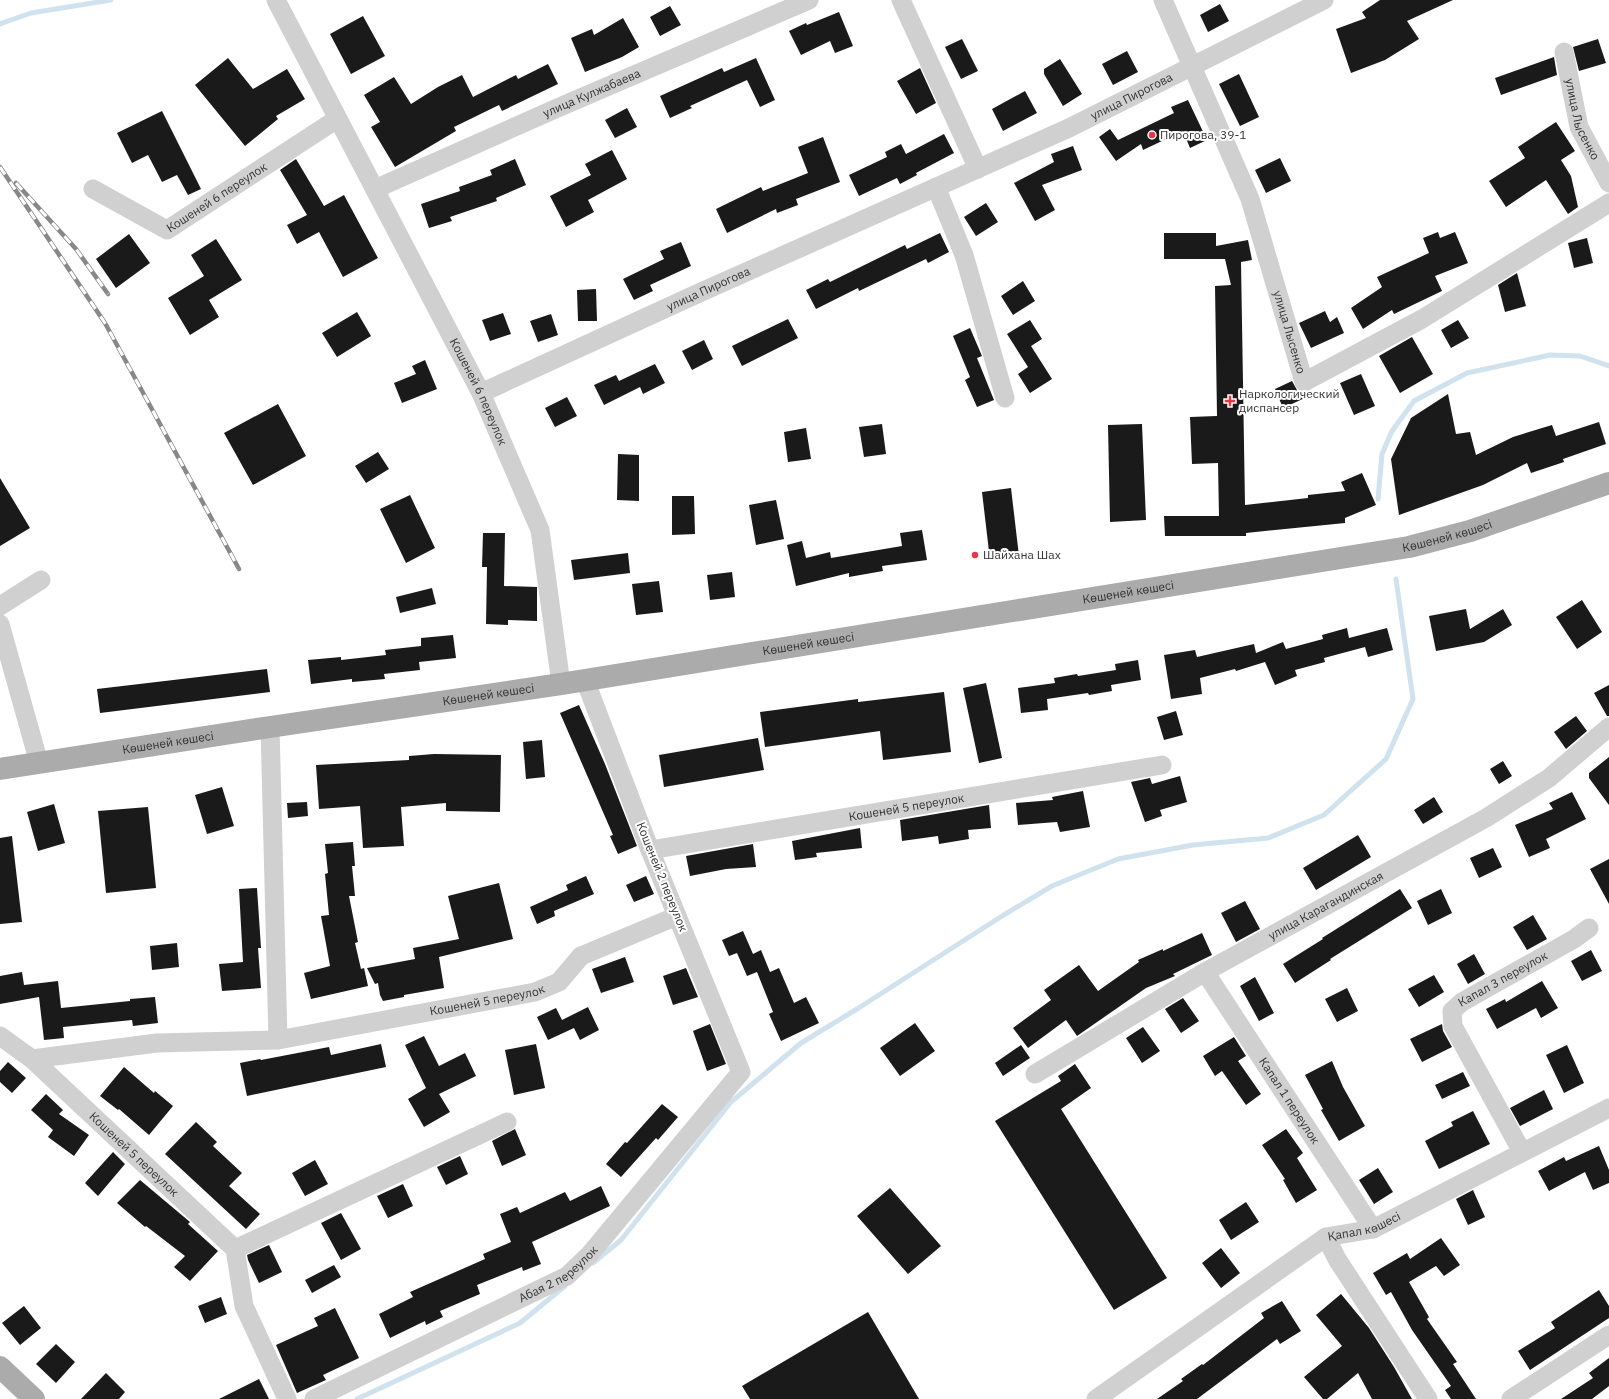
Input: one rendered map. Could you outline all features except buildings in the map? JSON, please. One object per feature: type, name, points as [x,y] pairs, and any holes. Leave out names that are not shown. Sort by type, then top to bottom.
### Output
[{"type":"main road","name":"Көшеней көшесі","points":[[0,769],[562,684],[1409,547],[1470,532],[1609,483]]},
{"type":"main road","points":[[0,1367],[34,1399]]},
{"type":"street","name":"улица Кулжабаева","points":[[375,189],[562,106],[809,0]]},
{"type":"street","points":[[901,0],[978,169]]},
{"type":"street","name":"улица Лысенко","points":[[1163,0],[1250,199],[1304,382],[1422,319],[1609,203]]},
{"type":"street","name":"улица Пирогова","points":[[481,393],[692,296],[1069,128],[1324,0]]},
{"type":"street","name":"Кошеней 6 переулок","points":[[280,2],[338,119],[481,393],[540,530],[562,684]]},
{"type":"street","name":"улица Лысенко","points":[[1564,52],[1579,127],[1609,183]]},
{"type":"street","name":"Кошеней 6 переулок","points":[[93,189],[167,230],[338,119]]},
{"type":"street","points":[[936,187],[964,255],[1005,398]]},
{"type":"street","points":[[0,606],[41,580]]},
{"type":"street","points":[[0,624],[39,763]]},
{"type":"street","name":"Кошеней 2 переулок","points":[[584,680],[650,850],[741,1072]]},
{"type":"street","name":"улица Карагандинская","points":[[1035,1074],[1205,972],[1486,818],[1549,778],[1609,726]]},
{"type":"street","points":[[270,727],[278,1040]]},
{"type":"street","name":"Кошеней 5 переулок","points":[[650,850],[1162,765]]},
{"type":"street","name":"Кошеней 5 переулок","points":[[32,1059],[157,1043],[278,1040],[535,992],[559,982],[581,956],[677,916]]},
{"type":"street","name":"Капал 3 переулок","points":[[1522,1152],[1453,1026],[1452,1011],[1462,1002],[1574,939],[1589,928]]},
{"type":"street","name":"Капал 1 переулок","points":[[1205,972],[1373,1229]]},
{"type":"street","name":"Кошеней 5 переулок","points":[[0,1036],[32,1059],[235,1249]]},
{"type":"street","name":"Абая 2 переулок","points":[[314,1399],[567,1276],[590,1254],[741,1072]]},
{"type":"street","name":"Қапал көшесі","points":[[1096,1399],[1326,1237],[1373,1229],[1609,1108]]},
{"type":"street","points":[[287,1399],[244,1306],[235,1249],[507,1122]]},
{"type":"street","points":[[1326,1237],[1337,1259],[1428,1399]]},
{"type":"street","points":[[1511,1399],[1609,1335]]},
{"type":"waterway","points":[[0,24],[31,13],[111,0]]},
{"type":"waterway","points":[[1378,499],[1382,454],[1392,431],[1414,401],[1467,373],[1550,355],[1580,356],[1609,366]]},
{"type":"waterway","points":[[593,1263],[621,1240],[731,1102],[801,1043],[1002,916],[1052,886],[1118,859],[1193,845],[1268,838],[1324,815],[1386,759],[1413,699],[1396,579]]},
{"type":"waterway","points":[[357,1399],[520,1323],[565,1286]]},
{"type":"railway","points":[[0,167],[105,323],[239,569]]},
{"type":"railway","points":[[16,183],[76,249],[108,294]]},
{"type":"place","name":"Пирогова, 39-1","points":[[1152,135]]},
{"type":"place","name":"Наркологический диспансер","points":[[1230,401]]},
{"type":"place","name":"Шайхана Шах","points":[[975,555]]}]
